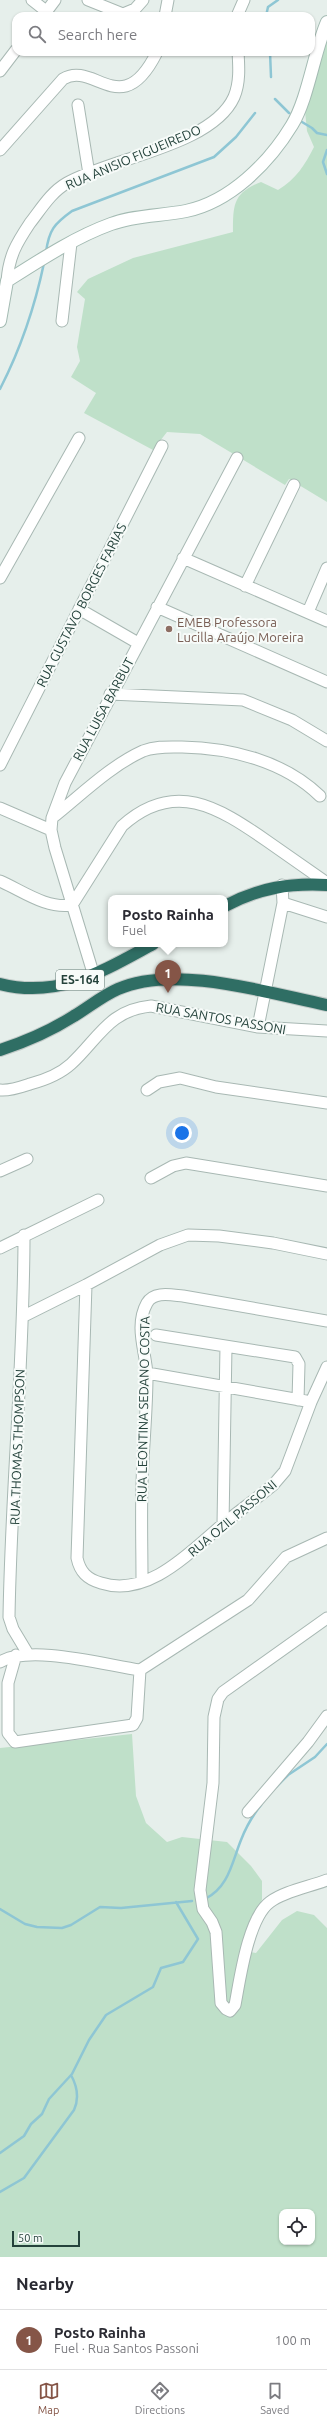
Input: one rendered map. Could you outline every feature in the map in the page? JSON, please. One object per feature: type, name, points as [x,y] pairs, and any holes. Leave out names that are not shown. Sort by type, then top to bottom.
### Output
[{"type":"highway","points":[[228,904],[241,898],[282,885],[327,884]]},
{"type":"highway","name":"ES-164","points":[[0,984],[15,988],[40,989],[94,976],[147,947]]},
{"type":"highway","name":"ES-164","points":[[0,1050],[18,1045],[73,1017],[100,998],[137,983],[158,978],[186,978],[327,1005]]},
{"type":"street","points":[[32,0],[43,12]]},
{"type":"street","points":[[46,12],[55,0]]},
{"type":"street","points":[[88,0],[118,12]]},
{"type":"street","points":[[128,12],[135,9],[143,0]]},
{"type":"street","points":[[166,12],[168,0]]},
{"type":"street","points":[[239,12],[244,0]]},
{"type":"street","points":[[0,321],[7,281],[38,262],[71,243],[112,223],[209,205],[227,195],[248,178],[292,125],[327,22]]},
{"type":"street","points":[[0,150],[67,76],[72,74],[80,74],[111,87],[124,86],[134,82],[143,75],[155,56]]},
{"type":"street","name":"RUA ANISIO FIGUEIREDO","points":[[7,281],[11,254],[41,208],[56,191],[67,183],[133,159],[209,125],[226,110],[234,97],[239,81],[238,56]]},
{"type":"street","points":[[0,71],[4,57]]},
{"type":"street","points":[[78,105],[89,174]]},
{"type":"street","points":[[62,321],[71,243]]},
{"type":"street","points":[[0,578],[79,438]]},
{"type":"street","name":"RUA GUSTAVO BORGES FARIAS","points":[[0,765],[162,446]]},
{"type":"street","name":"RUA LUISA BARBUT","points":[[94,976],[51,830],[52,818],[65,783],[110,694],[237,458]]},
{"type":"street","points":[[245,586],[294,485]]},
{"type":"street","points":[[183,558],[327,620]]},
{"type":"street","points":[[308,612],[327,568]]},
{"type":"street","points":[[157,608],[327,682]]},
{"type":"street","points":[[79,609],[138,643]]},
{"type":"street","points":[[110,694],[243,700],[292,720],[327,741]]},
{"type":"street","points":[[52,818],[129,758],[157,747],[208,748],[237,754],[297,777],[320,796]]},
{"type":"street","points":[[0,881],[47,903],[59,907],[72,905],[122,826],[146,808],[164,802],[187,802],[216,808],[327,884]]},
{"type":"street","points":[[0,808],[51,830]]},
{"type":"street","points":[[258,1027],[283,903],[282,885]]},
{"type":"street","points":[[283,903],[327,918]]},
{"type":"street","name":"RUA SANTOS PASSONI","points":[[1,1092],[20,1088],[60,1072],[71,1064],[112,1021],[133,1008],[151,1006],[258,1027],[327,1031]]},
{"type":"street","points":[[147,1090],[159,1082],[180,1078],[216,1087],[327,1103]]},
{"type":"street","points":[[0,1171],[27,1159]]},
{"type":"street","points":[[151,1178],[173,1166],[186,1163],[327,1186]]},
{"type":"street","points":[[0,1248],[98,1200]]},
{"type":"street","name":"RUA THOMAS THOMPSON","points":[[24,1235],[24,1316],[18,1385],[9,1617],[13,1629],[28,1654]]},
{"type":"street","points":[[24,1316],[86,1285],[160,1245],[188,1235],[219,1236],[273,1243],[327,1254]]},
{"type":"street","name":"RUA OZIL PASSONI","points":[[86,1285],[77,1558],[79,1568],[93,1580],[109,1586],[121,1586],[158,1576],[177,1564],[223,1524],[273,1485],[285,1471],[311,1402],[327,1367]]},
{"type":"street","name":"RUA LEONTINA SEDANO COSTA","points":[[142,1581],[142,1484],[147,1373],[142,1349],[142,1320],[146,1304],[155,1296],[183,1296],[327,1322]]},
{"type":"street","points":[[156,1336],[295,1357],[299,1364],[298,1400]]},
{"type":"street","points":[[223,1524],[226,1346]]},
{"type":"street","points":[[147,1373],[311,1402]]},
{"type":"street","points":[[0,1662],[16,1655],[28,1654],[140,1670],[248,1600],[286,1557],[327,1538]]},
{"type":"street","points":[[327,1618],[223,1692],[216,1706],[214,1783],[200,1900],[216,1932],[221,2003],[226,2009],[230,2011],[235,2005],[253,1930],[263,1910],[276,1899],[327,1880]]},
{"type":"street","points":[[16,1655],[8,1683],[8,1733],[15,1742],[132,1725],[137,1718],[140,1670]]},
{"type":"street","points":[[248,1812],[308,1742],[326,1716]]},
{"type":"green space","points":[[327,33],[327,502],[289,479],[285,485],[200,434],[167,432],[153,450],[84,413],[96,393],[71,377],[80,361],[77,347],[85,299],[77,292],[88,279],[133,258],[233,232],[234,207],[236,201],[245,191],[261,182],[278,190],[290,181],[299,171],[314,147],[307,131],[305,111]]},
{"type":"green space","points":[[132,1734],[136,1796],[146,1823],[167,1842],[182,1837],[227,1842],[251,1866],[262,1881],[262,1899],[250,1952],[256,1953],[282,1920],[297,1911],[314,1915],[327,1928],[327,2257],[0,2257],[0,1748]]},
{"type":"waterway","points":[[267,12],[268,7],[278,0]]},
{"type":"waterway","points":[[270,56],[271,77]]},
{"type":"waterway","points":[[275,99],[289,113]]},
{"type":"waterway","points":[[46,252],[53,228],[72,211],[214,157],[236,137],[255,113]]},
{"type":"waterway","points":[[302,122],[317,133],[327,135]]},
{"type":"waterway","points":[[327,150],[323,162],[327,174]]},
{"type":"waterway","points":[[0,389],[26,328],[44,263]]},
{"type":"waterway","points":[[276,1787],[288,1775],[315,1757],[327,1744]]},
{"type":"waterway","points":[[205,1899],[213,1894],[225,1881],[245,1830],[261,1805]]},
{"type":"waterway","points":[[0,1909],[25,1924],[37,1927],[62,1928],[71,1925],[100,1907],[121,1908],[192,1901]]},
{"type":"waterway","points":[[0,2153],[24,2136],[31,2124],[42,2114],[49,2099],[72,2074],[89,2040],[106,2015],[153,1987],[161,1968],[183,1962],[198,1939],[176,1902]]},
{"type":"waterway","points":[[0,2192],[24,2178],[74,2110],[76,2106],[77,2092],[71,2075]]},
{"type":"place","name":"EMEB Professora Lucilla Araújo Moreira","points":[[169,629]]},
{"type":"place","name":"Posto Rainha","points":[[168,993]]}]
